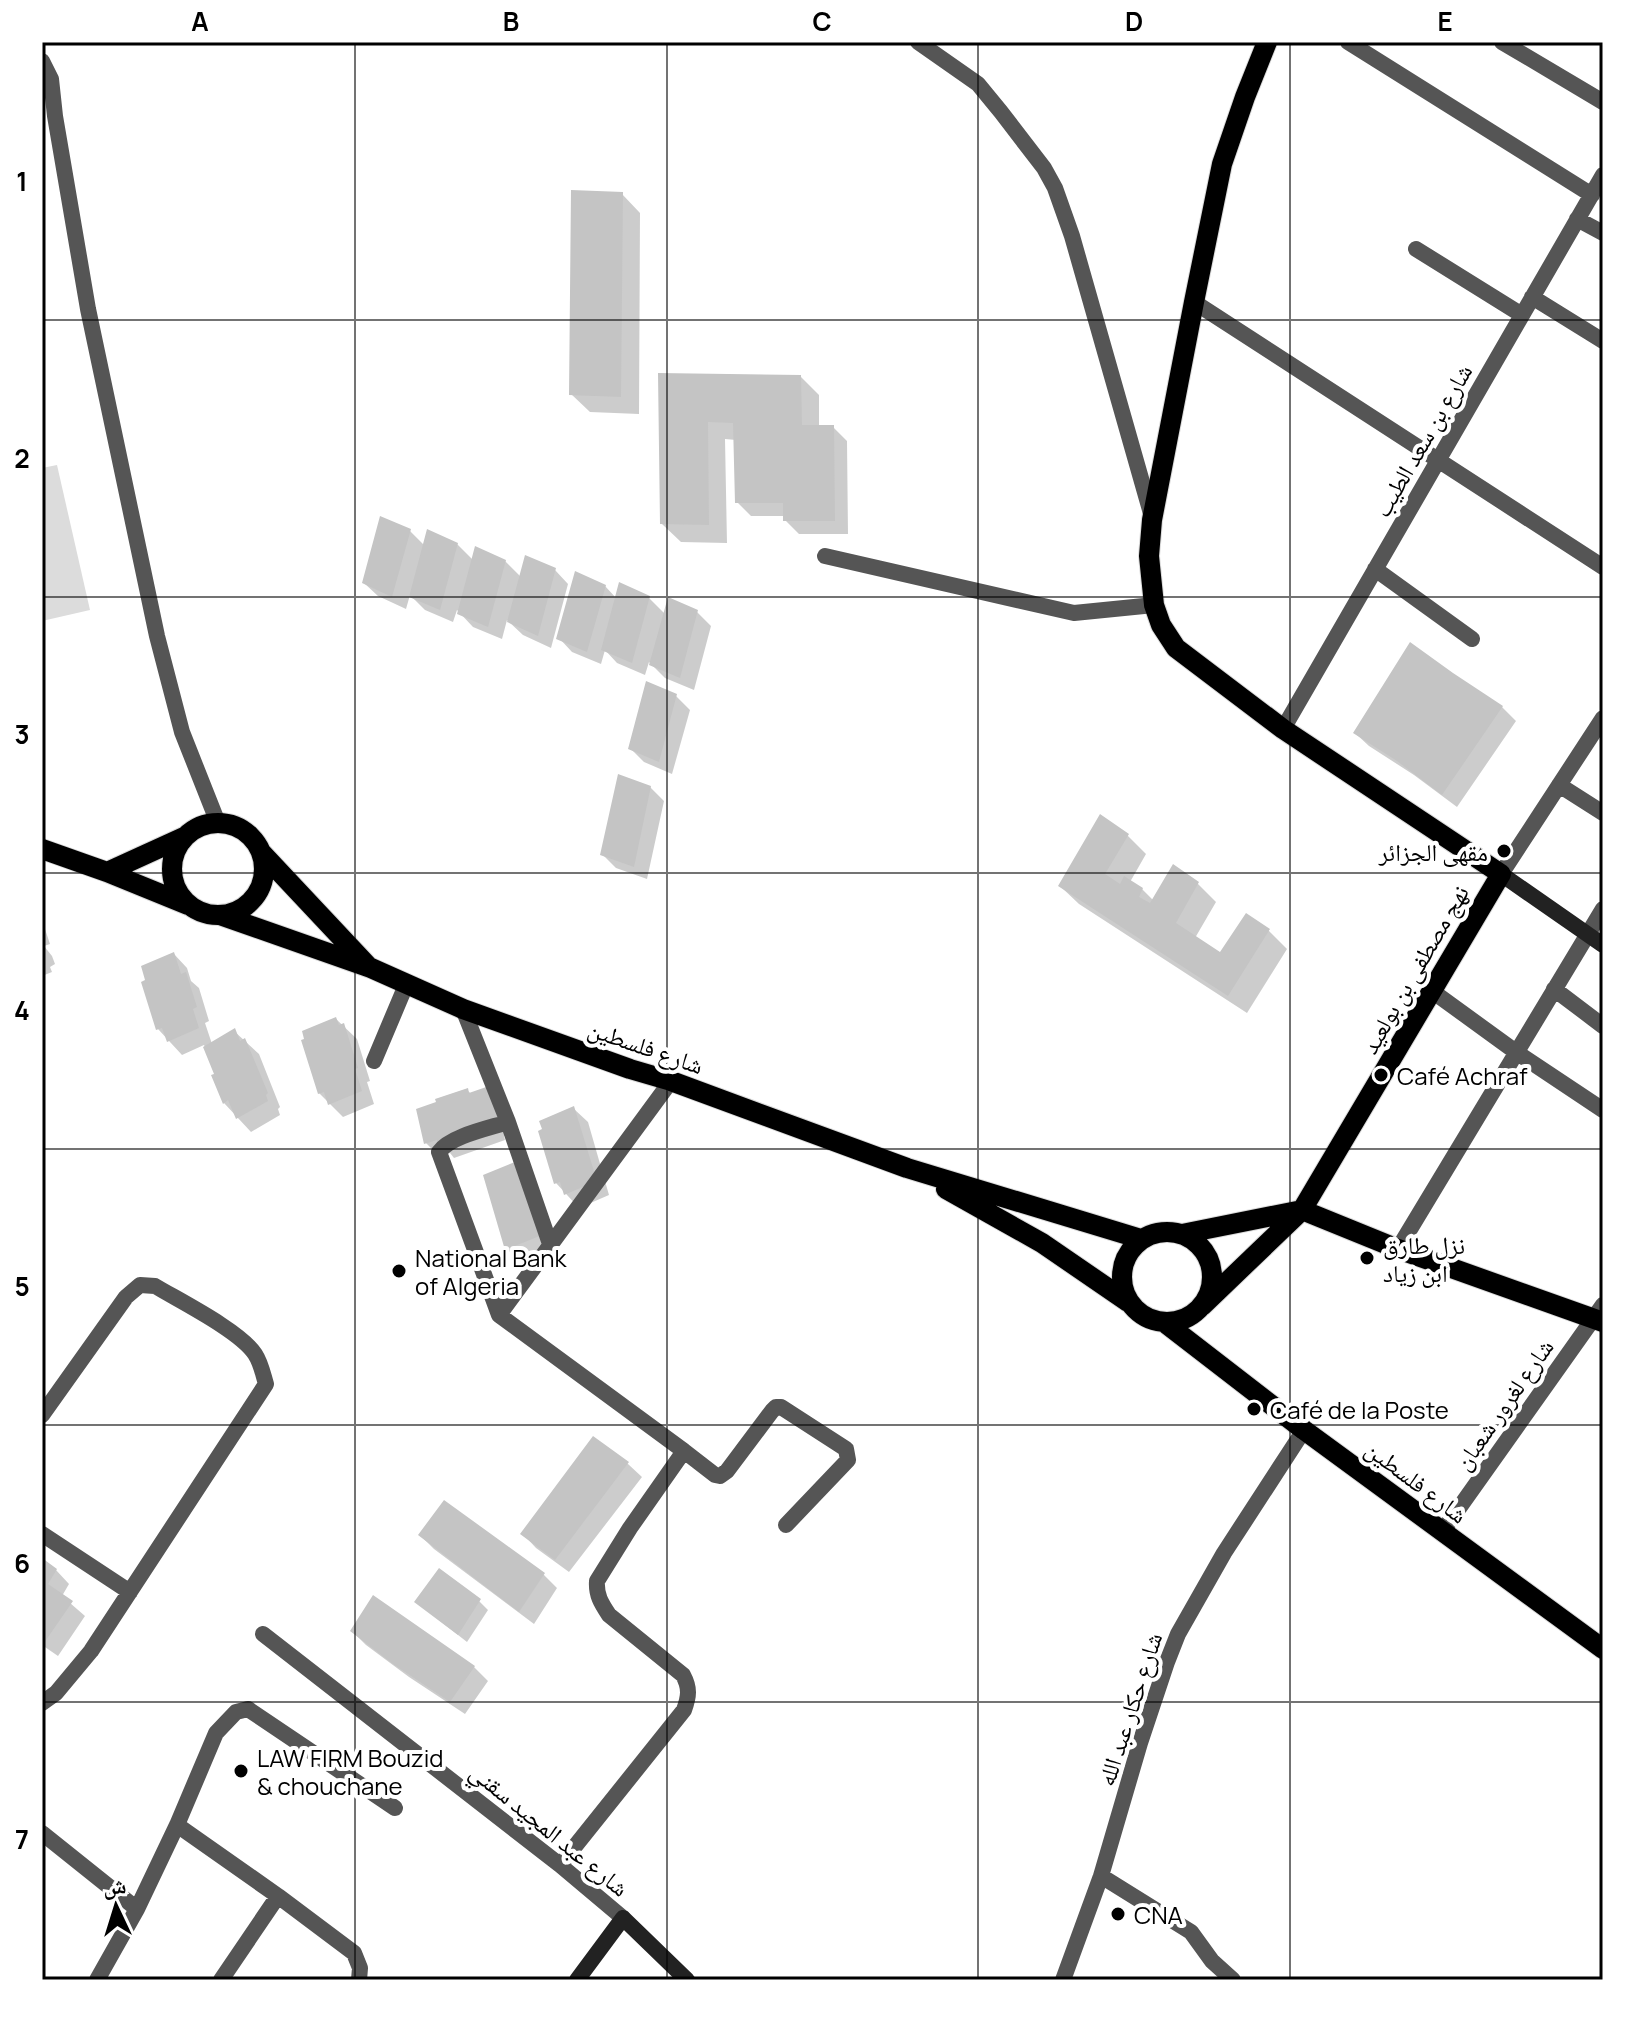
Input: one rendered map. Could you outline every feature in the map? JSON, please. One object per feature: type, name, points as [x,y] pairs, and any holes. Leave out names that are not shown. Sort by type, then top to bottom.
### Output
[{"type":"main road","points":[[1267,42],[1222,164],[1152,520],[1149,556],[1154,605],[1161,625],[1176,648],[1283,729],[1603,945]]},
{"type":"main road","points":[[107,872],[206,824],[232,825],[254,840],[261,852],[371,968]]},
{"type":"main road","points":[[186,836],[173,858],[172,871],[180,896],[190,905]]},
{"type":"main road","points":[[42,849],[210,914],[371,968]]},
{"type":"main road","points":[[220,915],[234,912],[247,904],[256,893],[264,866],[261,852]]},
{"type":"main road","name":"نهج مصطفى بن بولعيد","points":[[1202,1306],[1302,1210],[1501,874]]},
{"type":"main road","name":"شارع فلسطين","points":[[371,968],[463,1009],[907,1168],[1141,1239]]},
{"type":"main road","name":"شارع فلسطين","points":[[907,1168],[1042,1243],[1128,1302]]},
{"type":"main road","points":[[1182,1234],[1302,1210],[1398,1249],[1600,1315]]},
{"type":"main road","points":[[1168,1231],[1182,1234],[1205,1251],[1213,1279],[1210,1293],[1202,1306],[1179,1321],[1150,1320],[1128,1302],[1121,1275],[1124,1261],[1141,1239],[1168,1231]]},
{"type":"main road","name":"شارع فلسطين","points":[[1164,1322],[1442,1532],[1601,1644]]},
{"type":"main road","points":[[577,1980],[623,1918]]},
{"type":"main road","name":"شارع عبد المجيد سقني","points":[[623,1918],[687,1980]]},
{"type":"street","points":[[918,42],[978,84],[1044,168],[1055,188],[1072,236],[1152,520]]},
{"type":"street","points":[[1348,42],[1592,195]]},
{"type":"street","points":[[1502,42],[1603,102]]},
{"type":"street","points":[[42,61],[51,79],[88,309],[157,636],[182,732],[218,823]]},
{"type":"street","name":"شارع بن سعد الطيب","points":[[1283,729],[1603,175]]},
{"type":"street","points":[[1577,219],[1603,233]]},
{"type":"street","points":[[1416,249],[1522,315]]},
{"type":"street","points":[[1532,297],[1603,341]]},
{"type":"street","points":[[1194,302],[1603,567]]},
{"type":"street","points":[[825,556],[1074,613],[1154,605]]},
{"type":"street","points":[[1375,569],[1472,639]]},
{"type":"street","name":"نهج مصطفى بن بولعيد","points":[[1501,874],[1603,718]]},
{"type":"street","points":[[1559,785],[1603,813]]},
{"type":"street","points":[[1398,1249],[1603,909]]},
{"type":"street","points":[[374,1061],[406,985]]},
{"type":"street","points":[[1554,989],[1603,1026]]},
{"type":"street","points":[[1432,991],[1603,1110]]},
{"type":"street","points":[[463,1009],[508,1122],[550,1244]]},
{"type":"street","points":[[499,1315],[671,1081]]},
{"type":"street","points":[[508,1122],[442,1146],[439,1152],[499,1315],[715,1475],[724,1475],[776,1407],[781,1407],[846,1449],[848,1460],[786,1525]]},
{"type":"street","points":[[42,1415],[118,1308],[140,1285],[155,1286],[242,1339],[255,1353],[266,1384],[91,1651],[56,1693],[42,1703]]},
{"type":"street","name":"شارع لغرور شعبان","points":[[1442,1532],[1600,1315]]},
{"type":"street","name":"شارع حكار عبد الله","points":[[1063,1980],[1101,1876],[1140,1743],[1178,1634],[1224,1553],[1304,1430]]},
{"type":"street","points":[[560,1865],[684,1710],[687,1700],[688,1684],[683,1675],[609,1615],[596,1590],[597,1581],[630,1528],[684,1451]]},
{"type":"street","points":[[42,1534],[130,1592]]},
{"type":"street","name":"شارع عبد المجيد سقني","points":[[263,1634],[560,1865],[623,1918]]},
{"type":"street","points":[[97,1980],[137,1909],[216,1733],[236,1712],[248,1709],[395,1808]]},
{"type":"street","points":[[177,1825],[354,1953],[360,1968],[359,1980]]},
{"type":"street","points":[[42,1833],[137,1909]]},
{"type":"street","points":[[1101,1876],[1191,1932],[1223,1977]]},
{"type":"street","points":[[221,1980],[278,1896]]},
{"type":"shaded area","points":[[57,465],[90,610],[42,621],[42,468]]},
{"type":"building","points":[[571,190],[623,192],[621,397],[569,395]]},
{"type":"building","points":[[658,373],[801,375],[802,425],[834,425],[835,521],[783,521],[783,503],[735,503],[733,423],[708,422],[709,525],[660,524]]},
{"type":"building","points":[[380,516],[411,529],[392,597],[362,583]]},
{"type":"building","points":[[427,529],[458,543],[440,610],[409,597]]},
{"type":"building","points":[[475,546],[506,560],[488,627],[457,614]]},
{"type":"building","points":[[525,555],[556,568],[538,636],[507,622]]},
{"type":"building","points":[[575,571],[606,585],[587,652],[556,639]]},
{"type":"building","points":[[619,582],[650,596],[632,663],[601,650]]},
{"type":"building","points":[[668,597],[698,610],[680,678],[649,665]]},
{"type":"building","points":[[1410,642],[1503,706],[1442,795],[1353,733]]},
{"type":"building","points":[[646,681],[677,694],[659,762],[628,749]]},
{"type":"building","points":[[618,774],[651,786],[634,867],[600,855]]},
{"type":"building","points":[[1100,814],[1129,834],[1105,874],[1120,884],[1124,876],[1143,888],[1139,897],[1150,903],[1173,864],[1199,882],[1176,923],[1220,952],[1246,913],[1270,929],[1228,996],[1058,886]]},
{"type":"building","points":[[174,952],[181,974],[186,972],[197,1007],[193,1009],[199,1028],[167,1042],[162,1028],[156,1030],[141,982],[145,980],[141,966]]},
{"type":"building","points":[[336,1017],[339,1025],[344,1023],[362,1091],[328,1105],[324,1092],[318,1094],[301,1040],[304,1039],[302,1031]]},
{"type":"building","points":[[235,1028],[240,1041],[245,1038],[268,1093],[268,1101],[236,1119],[228,1100],[223,1104],[203,1047]]},
{"type":"building","points":[[492,1085],[501,1120],[438,1145],[437,1140],[424,1144],[416,1109],[468,1088],[469,1093]]},
{"type":"building","points":[[574,1106],[597,1181],[564,1195],[560,1182],[554,1184],[538,1131],[542,1129],[539,1121]]},
{"type":"building","points":[[520,1160],[542,1235],[505,1250],[483,1175]]},
{"type":"building","points":[[593,1436],[629,1462],[555,1560],[520,1534]]},
{"type":"building","points":[[444,1500],[545,1573],[519,1612],[418,1535]]},
{"type":"building","points":[[42,1558],[57,1569],[48,1584],[73,1601],[44,1643],[42,1642]]},
{"type":"building","points":[[439,1568],[481,1599],[458,1635],[414,1602]]},
{"type":"building","points":[[373,1595],[475,1666],[450,1702],[350,1631]]},
{"type":"place","name":"مقهى الجزائر","points":[[1504,851]]},
{"type":"place","name":"Café Achraf","points":[[1381,1075]]},
{"type":"place","name":"نزل طارق ابن زياد","points":[[1367,1258]]},
{"type":"place","name":"National Bank of Algeria","points":[[399,1271]]},
{"type":"place","name":"Café de la Poste","points":[[1254,1409]]},
{"type":"place","name":"LAW FIRM Bouzid & chouchane","points":[[241,1771]]},
{"type":"place","name":"CNA","points":[[1118,1914]]}]
